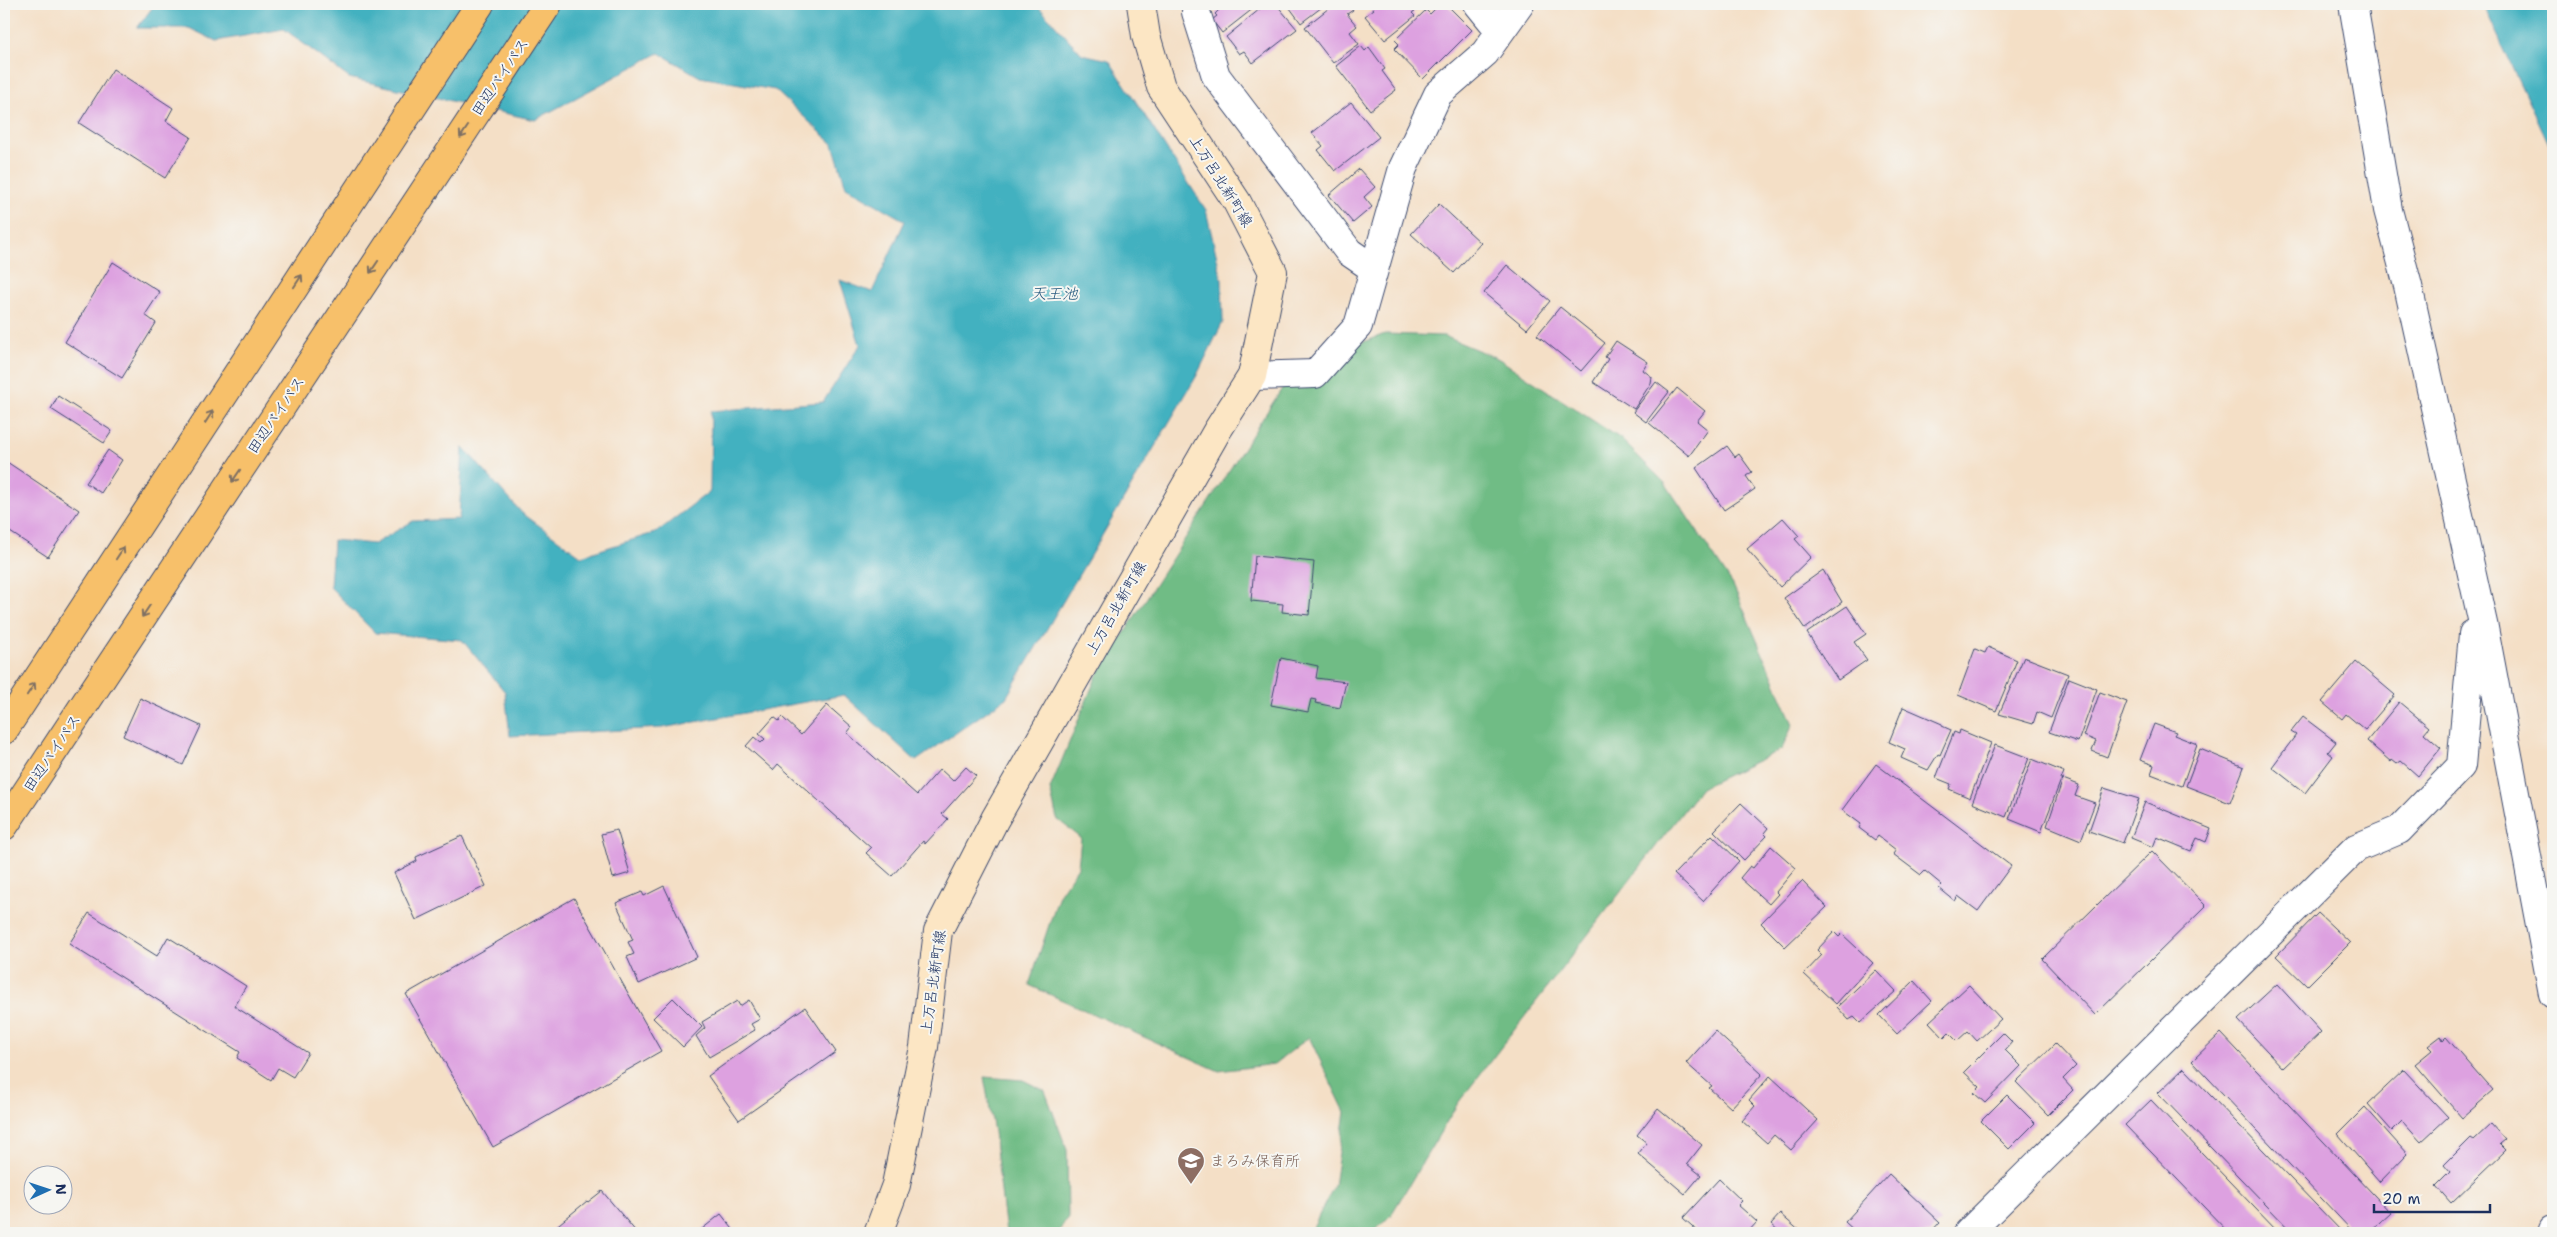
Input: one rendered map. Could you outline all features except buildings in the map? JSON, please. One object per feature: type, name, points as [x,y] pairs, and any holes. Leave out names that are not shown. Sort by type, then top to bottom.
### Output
[{"type":"highway","points":[[4,730],[480,4]]},
{"type":"highway","name":"田辺バイパス","points":[[4,826],[548,4]]},
{"type":"main road","name":"上万呂北新町線","points":[[878,1233],[896,1185],[924,1047],[938,931],[995,818],[1217,431],[1252,376],[1273,272],[1237,202],[1160,88],[1146,36],[1141,4]]},
{"type":"street","points":[[1197,4],[1196,12],[1216,76],[1350,252],[1374,269]]},
{"type":"street","points":[[1478,4],[1500,32]]},
{"type":"street","points":[[1252,376],[1315,374],[1358,326],[1403,168],[1438,94],[1484,53],[1520,4]]},
{"type":"street","points":[[2353,4],[2388,210],[2408,286],[2484,628],[2553,994]]},
{"type":"street","points":[[1968,1233],[2356,848],[2399,830],[2461,766],[2473,634],[2484,628]]},
{"type":"green space","points":[[1385,334],[1444,336],[1499,359],[1621,439],[1665,483],[1733,585],[1793,724],[1782,749],[1701,788],[1458,1103],[1391,1215],[1373,1233],[1310,1233],[1334,1186],[1345,1112],[1309,1037],[1275,1064],[1219,1071],[1029,985],[1059,895],[1078,867],[1081,838],[1057,819],[1050,789],[1097,675],[1283,387],[1326,356]]},
{"type":"green space","points":[[984,1077],[1023,1080],[1045,1091],[1067,1150],[1068,1217],[1058,1233],[1006,1233],[994,1132]]},
{"type":"water","name":"天王池","points":[[155,4],[1036,4],[1082,54],[1109,60],[1206,210],[1222,280],[1223,322],[1196,377],[1006,698],[916,761],[844,695],[662,728],[510,736],[505,692],[462,640],[375,633],[330,587],[333,540],[374,544],[413,521],[459,519],[463,447],[522,513],[581,556],[657,532],[710,491],[711,411],[823,402],[860,345],[840,280],[872,292],[905,221],[846,187],[833,144],[775,90],[700,77],[659,53],[535,120],[349,78],[284,29],[216,41],[189,28],[137,28]]},
{"type":"water","points":[[2483,4],[2553,4],[2553,155]]},
{"type":"place","name":"まろみ保育所","points":[[1191,1185]]}]
